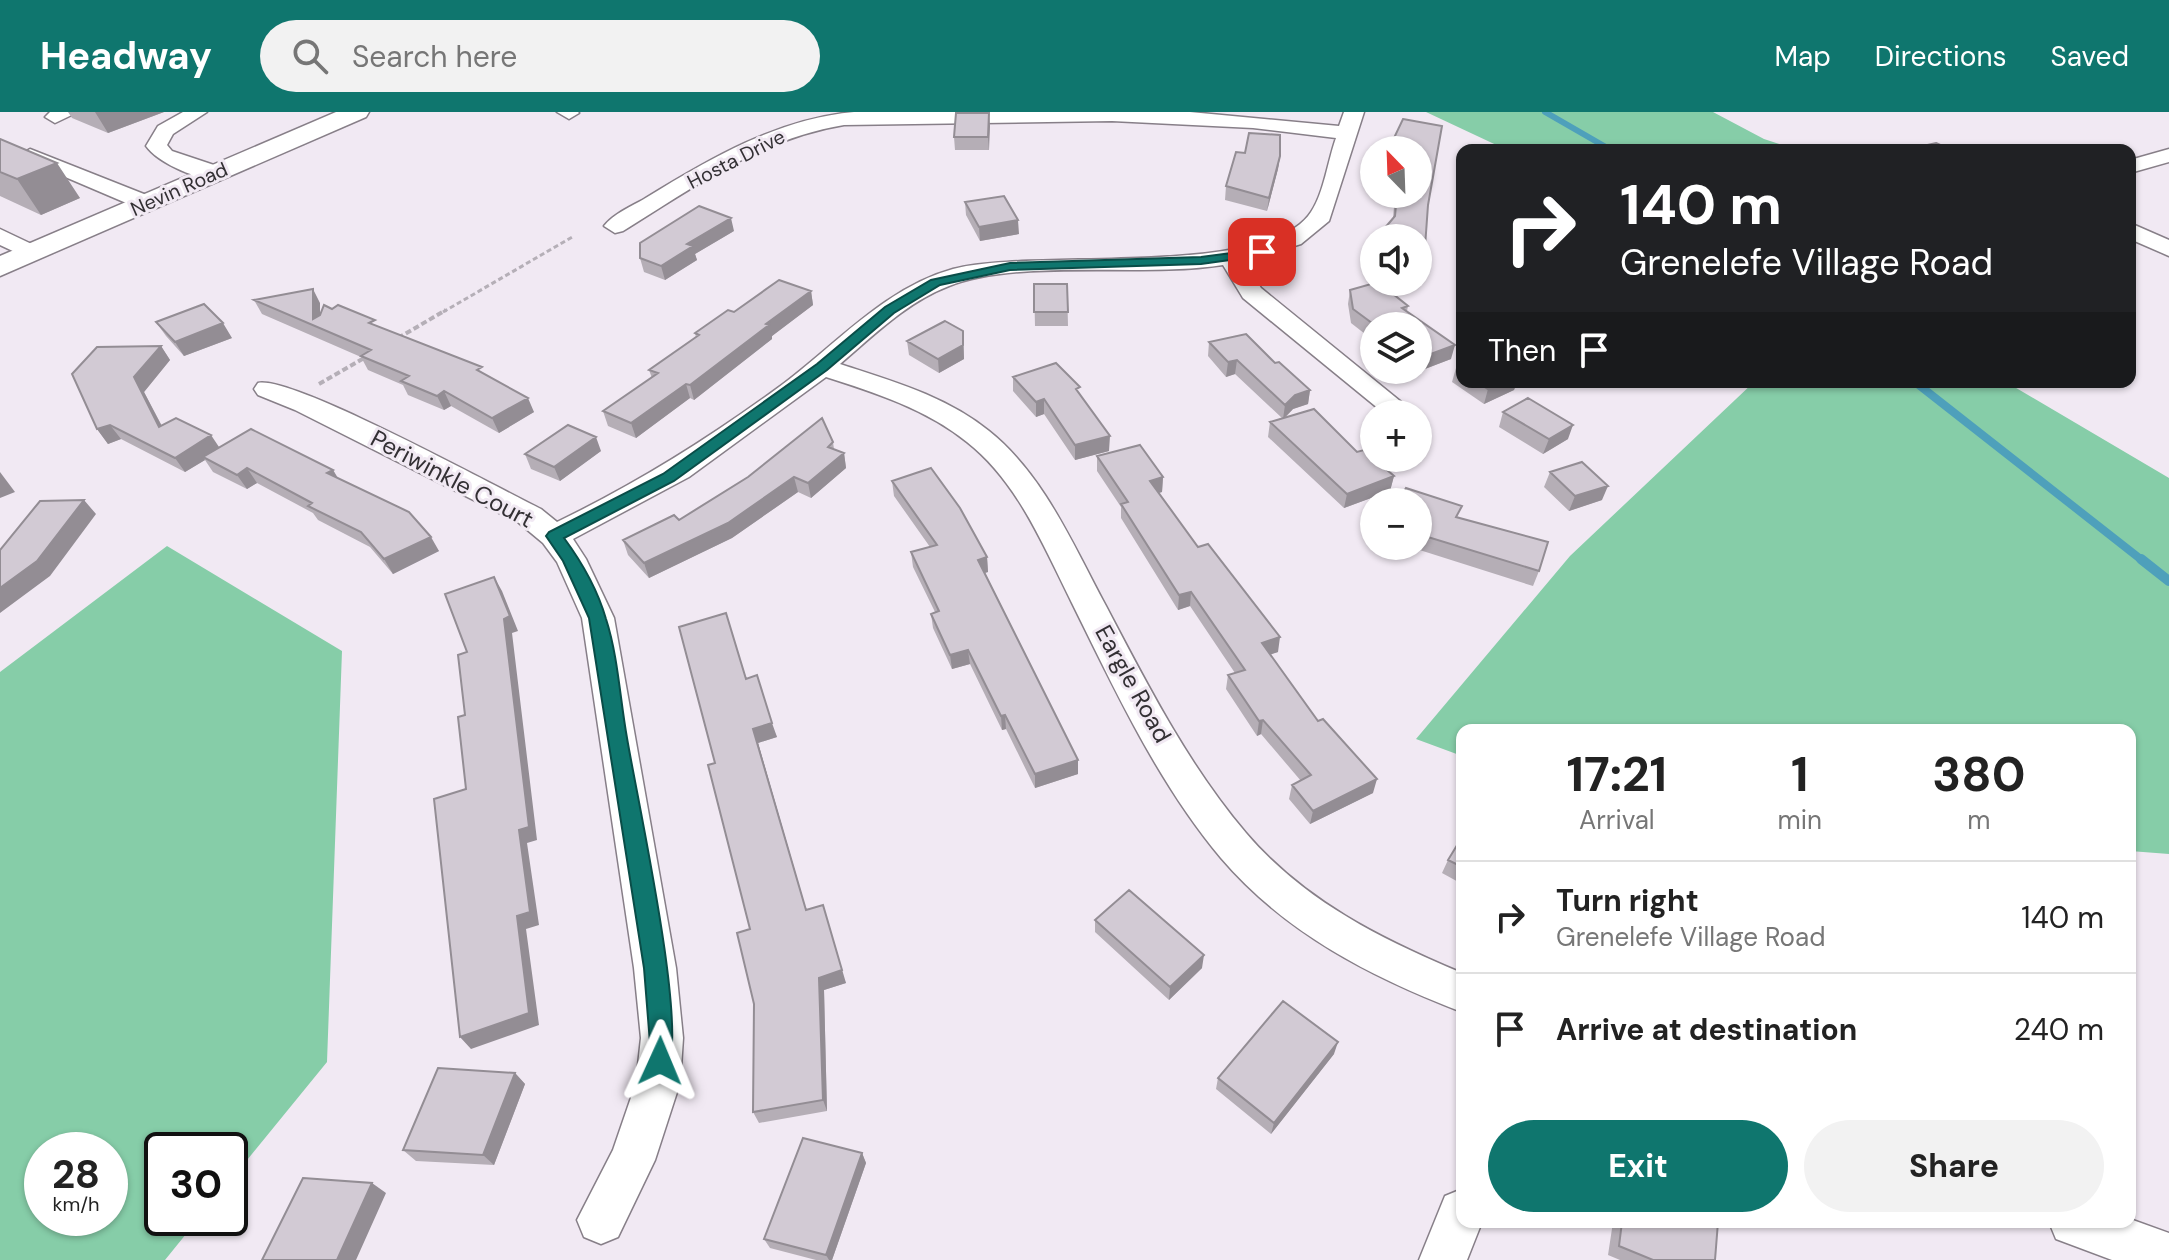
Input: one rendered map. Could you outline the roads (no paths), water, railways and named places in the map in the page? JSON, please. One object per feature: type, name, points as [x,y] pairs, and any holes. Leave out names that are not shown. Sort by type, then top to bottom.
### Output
[{"type":"main road","name":"Nevin Road","points":[[0,267],[357,112]]},
{"type":"street","points":[[195,112],[165,130],[156,146],[165,155],[215,173]]},
{"type":"street","name":"Hosta Drive","points":[[615,226],[718,165],[789,132],[835,120],[982,115],[1174,115],[1350,122]]},
{"type":"street","points":[[554,536],[668,477],[822,367],[889,310],[920,290],[959,275],[1010,267],[1230,258],[1275,249],[1300,237],[1316,224],[1326,207],[1350,122]]},
{"type":"street","points":[[30,155],[146,203]]},
{"type":"street","points":[[2136,165],[2169,155]]},
{"type":"street","points":[[2136,233],[2169,249]]},
{"type":"street","points":[[0,236],[32,253]]},
{"type":"street","points":[[1230,258],[1252,293],[1385,400]]},
{"type":"street","name":"Eargle Road","points":[[822,367],[902,393],[957,421],[1003,460],[1052,534],[1180,767],[1212,817],[1259,873],[1315,922],[1362,950],[1456,990]]},
{"type":"street","name":"Periwinkle Court","points":[[267,389],[480,489],[530,516],[554,536],[571,559],[598,618],[655,968],[662,1038],[658,1083],[632,1160],[601,1220]]},
{"type":"street","points":[[1443,1260],[1456,1228]]},
{"type":"street","points":[[2089,1228],[2169,1257]]},
{"type":"waterway","points":[[1545,112],[1601,144]]},
{"type":"waterway","points":[[1923,388],[2143,561]]},
{"type":"waterway","points":[[2141,559],[2169,581]]}]
